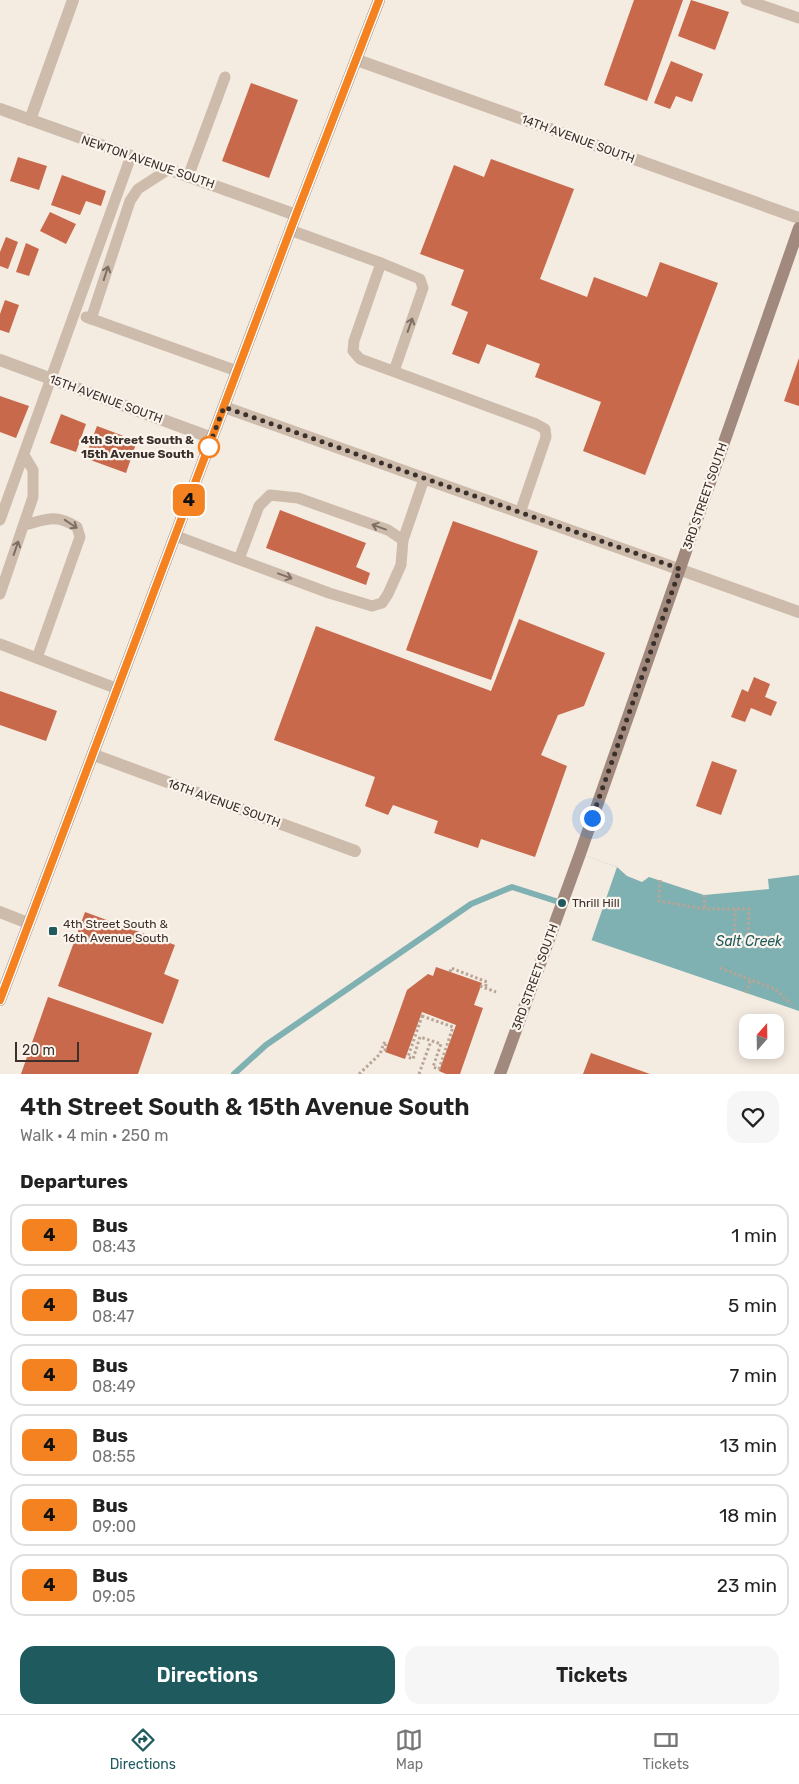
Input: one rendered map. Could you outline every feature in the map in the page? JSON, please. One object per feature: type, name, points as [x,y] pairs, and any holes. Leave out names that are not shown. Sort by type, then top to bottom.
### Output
[{"type":"main road","points":[[0,1000],[3,982],[94,754],[290,230],[379,0]]},
{"type":"main road","name":"3RD STREET SOUTH","points":[[500,1074],[580,854],[799,228]]},
{"type":"street","points":[[30,120],[73,0]]},
{"type":"street","name":"14TH AVENUE SOUTH","points":[[357,60],[799,218]]},
{"type":"street","name":"NEWTON AVENUE SOUTH","points":[[0,109],[296,215]]},
{"type":"street","name":"15TH AVENUE SOUTH","points":[[0,360],[212,438]]},
{"type":"street","points":[[224,407],[799,612]]},
{"type":"street","name":"16TH AVENUE SOUTH","points":[[94,754],[355,851]]},
{"type":"street","points":[[0,912],[28,923]]},
{"type":"lane","points":[[746,0],[799,18]]},
{"type":"lane","points":[[188,177],[225,77]]},
{"type":"lane","points":[[0,520],[131,156]]},
{"type":"lane","points":[[91,319],[130,201],[138,189],[168,170]]},
{"type":"lane","points":[[290,230],[382,262],[420,279],[424,288],[394,371]]},
{"type":"lane","points":[[382,262],[354,341],[354,352],[360,359],[545,429],[546,437],[520,512]]},
{"type":"lane","points":[[75,313],[238,370]]},
{"type":"lane","points":[[0,594],[33,497],[33,470],[24,455]]},
{"type":"lane","points":[[176,536],[329,593],[372,606],[382,602],[388,594],[401,565],[403,540],[424,479]]},
{"type":"lane","points":[[239,559],[259,506],[270,495],[298,498],[388,530],[403,540]]},
{"type":"lane","points":[[24,525],[52,518],[64,519],[77,527],[80,537],[37,658]]},
{"type":"lane","points":[[0,644],[118,689]]},
{"type":"path","points":[[660,880],[659,901],[705,909],[749,909],[748,936]]},
{"type":"path","points":[[704,895],[705,909]]},
{"type":"path","points":[[735,909],[735,936]]},
{"type":"path","points":[[450,972],[451,968],[487,982],[483,987],[496,992]]},
{"type":"path","points":[[720,968],[775,989],[791,1004]]},
{"type":"path","points":[[746,993],[751,979]]},
{"type":"path","points":[[422,1016],[453,1027],[439,1068],[433,1067],[441,1044],[431,1041],[420,1037],[412,1059],[408,1057],[422,1016]]},
{"type":"path","points":[[419,1074],[431,1041]]},
{"type":"path","points":[[358,1074],[380,1054],[384,1043],[386,1044],[385,1051]]},
{"type":"water","name":"Salt Creek","points":[[580,854],[617,867],[627,876],[642,882],[649,877],[704,895],[769,889],[768,879],[799,875],[799,1011],[553,927]]},
{"type":"pier","points":[[578,853],[617,867],[591,942],[552,929]]},
{"type":"building","points":[[634,0],[683,0],[647,101],[604,85]]},
{"type":"building","points":[[691,0],[729,12],[715,50],[678,36]]},
{"type":"building","points":[[671,61],[703,74],[692,102],[676,96],[670,109],[654,103]]},
{"type":"building","points":[[251,83],[298,100],[269,178],[222,161]]},
{"type":"building","points":[[18,157],[47,166],[39,190],[10,181]]},
{"type":"building","points":[[491,159],[574,189],[540,279],[587,297],[594,277],[647,297],[660,262],[718,283],[645,475],[583,451],[601,402],[535,377],[540,364],[487,344],[479,364],[452,354],[468,312],[451,305],[464,270],[420,254],[454,165],[484,177]]},
{"type":"building","points":[[62,175],[106,191],[101,206],[86,201],[80,215],[51,205]]},
{"type":"building","points":[[50,212],[76,224],[66,244],[40,231]]},
{"type":"building","points":[[6,237],[18,242],[8,269],[0,266],[0,252]]},
{"type":"building","points":[[26,243],[39,249],[29,276],[16,272]]},
{"type":"building","points":[[5,300],[19,305],[9,333],[0,330],[0,314]]},
{"type":"building","points":[[799,358],[799,406],[784,401]]},
{"type":"building","points":[[0,396],[29,406],[16,438],[0,432]]},
{"type":"building","points":[[61,414],[86,424],[76,452],[50,443]]},
{"type":"building","points":[[97,426],[137,441],[126,473],[85,458]]},
{"type":"building","points":[[280,510],[366,543],[356,567],[370,573],[366,585],[266,548]]},
{"type":"building","points":[[453,521],[538,551],[491,680],[406,650]]},
{"type":"building","points":[[519,619],[605,653],[584,706],[558,715],[541,755],[567,766],[535,857],[481,839],[478,848],[434,833],[438,821],[393,805],[388,815],[365,806],[375,777],[274,740],[316,626],[491,691]]},
{"type":"building","points":[[754,677],[770,684],[765,697],[777,702],[771,716],[751,708],[745,722],[731,717],[742,689],[748,692]]},
{"type":"building","points":[[0,691],[57,711],[46,741],[0,725]]},
{"type":"building","points":[[712,761],[737,770],[721,815],[696,806]]},
{"type":"building","points":[[85,912],[175,945],[164,974],[179,980],[163,1024],[58,986]]},
{"type":"building","points":[[436,967],[482,983],[474,1005],[483,1008],[460,1074],[446,1074],[439,1071],[456,1025],[422,1012],[405,1059],[385,1052],[407,990],[428,974],[433,976]]},
{"type":"building","points":[[48,997],[152,1033],[138,1074],[21,1074]]},
{"type":"building","points":[[591,1053],[650,1074],[583,1074]]},
{"type":"waterway","points":[[234,1074],[266,1045],[471,904],[512,887],[565,904]]},
{"type":"bus line","name":"4","points":[[0,1000],[379,0]]},
{"type":"place","name":"4th Street South & 15th Avenue South","points":[[209,447]]},
{"type":"place","name":"Thrill Hill","points":[[562,903]]},
{"type":"place","name":"4th Street South & 16th Avenue South","points":[[53,931]]},
{"type":"route","points":[[209,447],[206,454],[224,407],[680,569],[592,818]]}]
